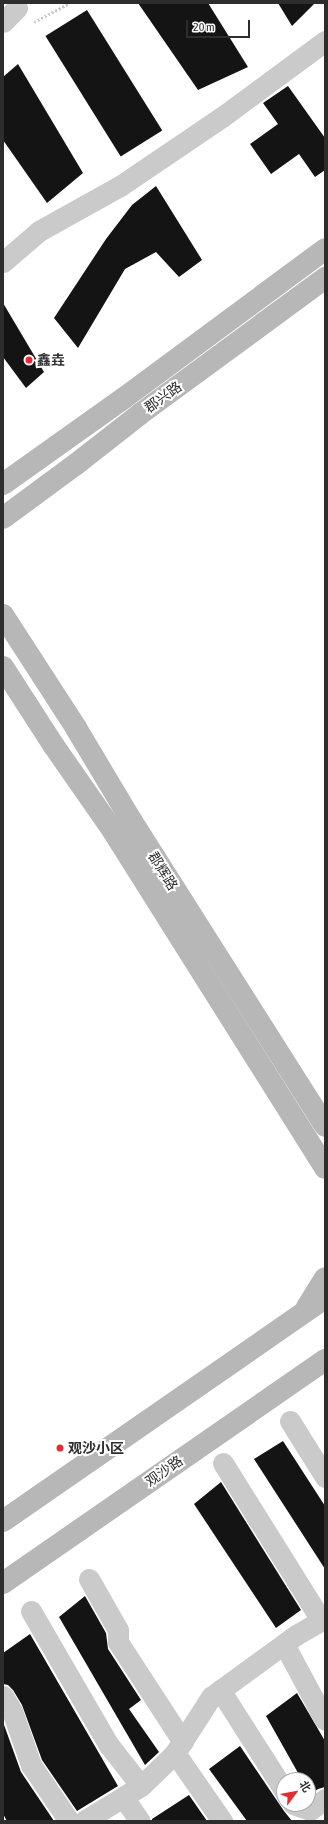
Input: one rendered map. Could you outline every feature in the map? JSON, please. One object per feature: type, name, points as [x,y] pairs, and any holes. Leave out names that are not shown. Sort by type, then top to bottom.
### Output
[{"type":"main road","name":"郡兴路","points":[[3,484],[124,398],[325,249]]},
{"type":"main road","name":"郡兴路","points":[[3,518],[76,465],[140,414],[325,278]]},
{"type":"main road","name":"郡辉路","points":[[3,615],[76,728],[131,820],[325,1126]]},
{"type":"main road","name":"郡辉路","points":[[3,667],[54,746],[113,831],[325,1168]]},
{"type":"main road","points":[[301,1316],[325,1278]]},
{"type":"main road","points":[[3,1521],[325,1298]]},
{"type":"main road","name":"观沙路","points":[[3,1583],[325,1360]]},
{"type":"street","points":[[3,262],[39,231],[120,186],[222,117],[325,41]]},
{"type":"street","points":[[290,1421],[325,1477]]},
{"type":"street","points":[[84,1821],[141,1786],[179,1747],[211,1697],[284,1644],[323,1619],[223,1463]]},
{"type":"street","points":[[89,1579],[118,1630],[118,1642],[222,1821]]},
{"type":"street","points":[[31,1611],[108,1744],[141,1786]]},
{"type":"street","points":[[284,1644],[325,1720]]},
{"type":"street","points":[[220,1690],[276,1778]]},
{"type":"street","points":[[3,1696],[12,1711],[31,1765],[68,1821]]},
{"type":"street","points":[[123,1797],[140,1821]]},
{"type":"street","points":[[316,1806],[325,1800]]},
{"type":"path","points":[[10,15],[34,22],[69,3]]},
{"type":"building","points":[[138,3],[208,3],[248,67],[198,90]]},
{"type":"building","points":[[278,3],[315,3],[292,26]]},
{"type":"building","points":[[87,10],[162,130],[121,156],[45,36]]},
{"type":"building","points":[[18,64],[83,173],[47,203],[3,140],[3,77]]},
{"type":"building","points":[[288,86],[325,138],[325,170],[315,177],[299,154],[271,174],[250,144],[278,124],[263,103]]},
{"type":"building","points":[[156,186],[202,260],[179,277],[156,252],[125,269],[78,348],[54,318],[106,239],[132,205]]},
{"type":"building","points":[[3,303],[44,372],[26,388],[3,357]]},
{"type":"building","points":[[283,1441],[325,1506],[325,1569],[254,1459]]},
{"type":"building","points":[[221,1482],[301,1610],[276,1628],[194,1504]]},
{"type":"building","points":[[85,1596],[106,1633],[108,1649],[141,1700],[129,1709],[159,1752],[145,1765],[59,1617]]},
{"type":"building","points":[[30,1634],[118,1786],[77,1811],[42,1760],[22,1705],[13,1690],[8,1685],[3,1684],[3,1653]]},
{"type":"building","points":[[297,1693],[325,1741],[325,1787],[316,1790],[316,1772],[298,1772],[266,1716]]},
{"type":"building","points":[[3,1722],[21,1772],[54,1821],[7,1821],[3,1814]]},
{"type":"building","points":[[240,1746],[276,1799],[276,1812],[285,1812],[292,1821],[247,1821],[209,1769]]},
{"type":"building","points":[[189,1795],[207,1821],[152,1821],[152,1819]]},
{"type":"place","name":"鑫垚","points":[[29,360]]},
{"type":"place","name":"观沙小区","points":[[60,1448]]}]
